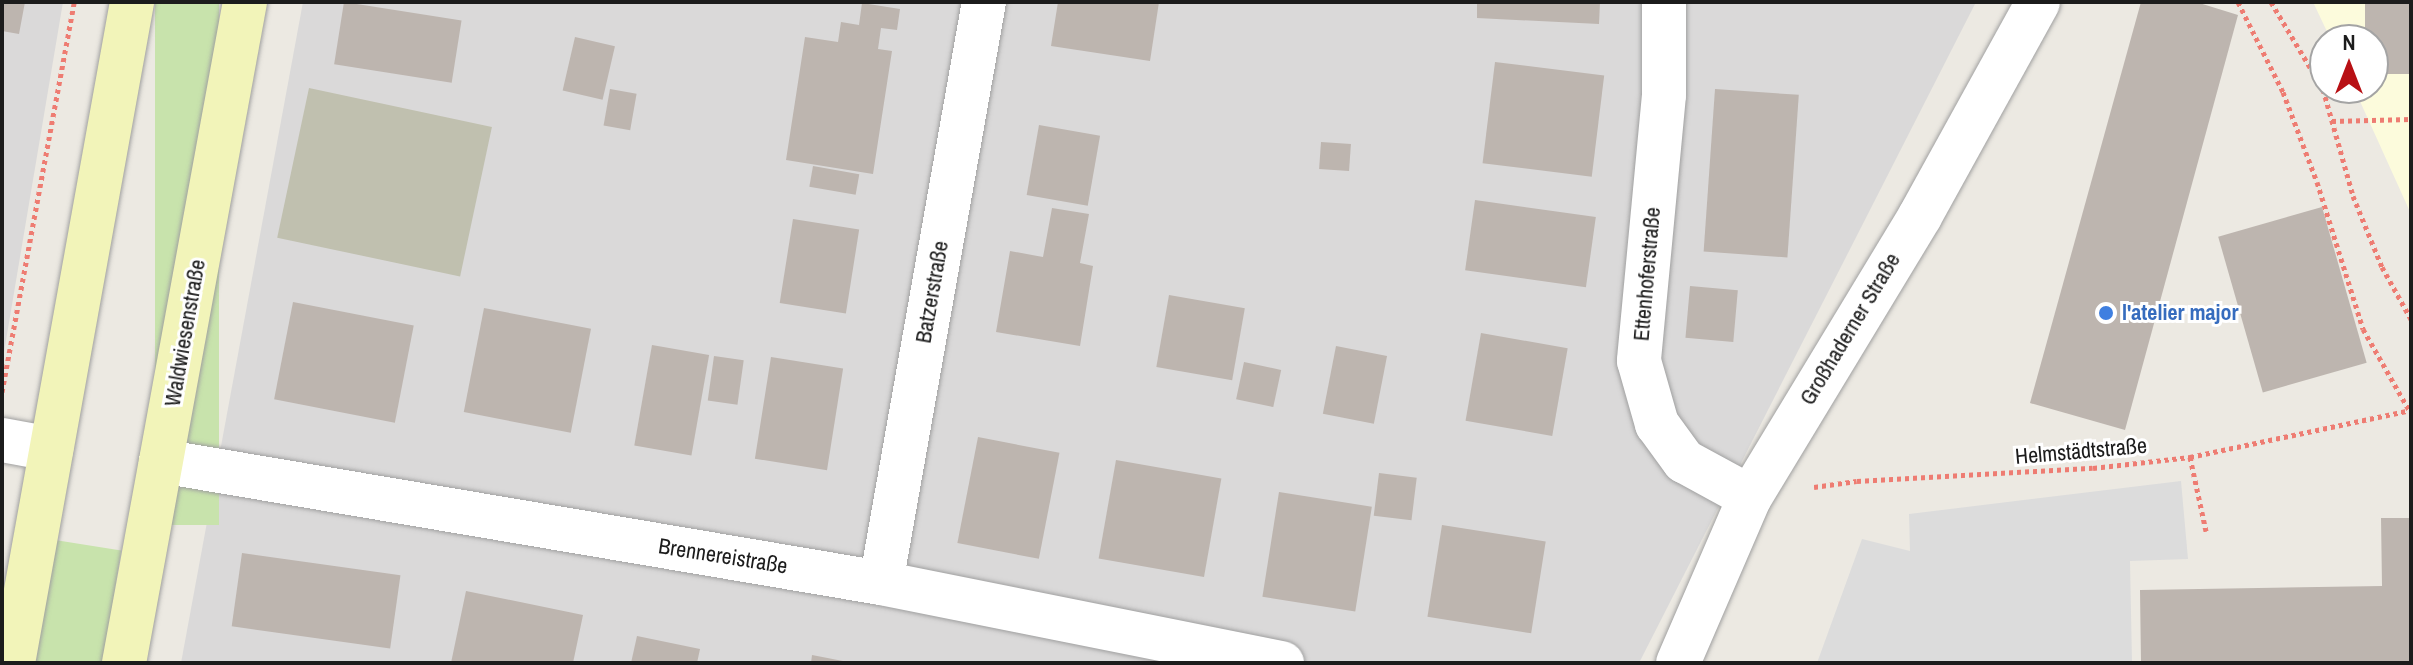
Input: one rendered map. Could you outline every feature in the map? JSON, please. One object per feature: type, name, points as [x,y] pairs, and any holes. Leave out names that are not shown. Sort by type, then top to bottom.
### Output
[{"type":"main road","points":[[13,663],[132,2]]},
{"type":"main road","name":"Waldwiesenstraße","points":[[124,663],[245,2]]},
{"type":"street","name":"Batzerstraße","points":[[881,583],[984,2]]},
{"type":"street","name":"Ettenhoferstraße","points":[[1664,2],[1664,95],[1639,361],[1657,424],[1684,461],[1750,497]]},
{"type":"street","name":"Großhaderner Straße","points":[[1678,663],[1750,497],[1920,216],[2038,2]]},
{"type":"street","points":[[2,440],[51,449]]},
{"type":"street","name":"Brennereistraße","points":[[161,461],[881,583],[1282,663]]},
{"type":"path","points":[[2,392],[74,2]]},
{"type":"path","points":[[2238,2],[2283,92],[2317,182],[2363,329],[2410,410]]},
{"type":"path","points":[[2271,2],[2323,89],[2353,196],[2382,267],[2411,319]]},
{"type":"path","points":[[2332,121],[2411,119]]},
{"type":"path","name":"Helmstädtstraße","points":[[1750,497],[1857,481],[2093,468],[2190,457],[2410,410]]},
{"type":"path","points":[[2190,457],[2206,531]]},
{"type":"shaded area","points":[[2,2],[63,2],[2,364]]},
{"type":"shaded area","points":[[303,2],[1976,2],[1639,663],[181,663]]},
{"type":"shaded area","points":[[2313,2],[2411,2],[2411,214],[2361,104],[2389,104],[2389,24],[2323,24]]},
{"type":"shaded area","points":[[309,88],[492,127],[460,277],[277,238]]},
{"type":"shaded area","points":[[2181,481],[2188,559],[2130,561],[2132,663],[1817,663],[1862,539],[1910,551],[1909,514]]},
{"type":"green space","points":[[155,2],[219,2],[219,525],[155,525]]},
{"type":"green space","points":[[55,540],[121,550],[103,663],[36,663]]},
{"type":"building","points":[[2,2],[25,2],[19,34],[2,31]]},
{"type":"building","points":[[344,2],[462,21],[452,83],[334,64]]},
{"type":"building","points":[[1058,2],[1159,2],[1150,61],[1051,46]]},
{"type":"building","points":[[1477,2],[1600,2],[1599,24],[1477,18]]},
{"type":"building","points":[[2141,2],[2196,2],[2238,15],[2125,430],[2030,403]]},
{"type":"building","points":[[2365,2],[2411,2],[2411,74],[2389,74],[2389,24],[2365,24]]},
{"type":"building","points":[[862,3],[900,9],[897,30],[881,28],[878,49],[892,51],[873,174],[786,160],[805,37],[838,42],[841,22],[859,25]]},
{"type":"building","points":[[575,37],[615,46],[603,100],[563,91]]},
{"type":"building","points":[[1495,62],[1604,75],[1592,177],[1483,163]]},
{"type":"building","points":[[610,89],[637,94],[630,130],[604,125]]},
{"type":"building","points":[[1715,89],[1799,95],[1787,257],[1704,252]]},
{"type":"building","points":[[1039,125],[1100,136],[1088,206],[1027,195]]},
{"type":"building","points":[[1321,142],[1351,144],[1349,171],[1319,169]]},
{"type":"building","points":[[813,166],[859,174],[856,195],[809,187]]},
{"type":"building","points":[[1475,200],[1596,217],[1586,287],[1465,270]]},
{"type":"building","points":[[2322,207],[2367,363],[2263,392],[2218,237]]},
{"type":"building","points":[[1052,208],[1089,214],[1080,263],[1093,266],[1080,346],[996,332],[1010,251],[1043,257]]},
{"type":"building","points":[[793,219],[859,229],[846,313],[780,303]]},
{"type":"building","points":[[1690,286],[1738,290],[1733,342],[1685,338]]},
{"type":"building","points":[[1169,295],[1245,308],[1232,380],[1156,367]]},
{"type":"building","points":[[293,302],[414,325],[395,423],[274,399]]},
{"type":"building","points":[[484,308],[591,329],[571,433],[464,412]]},
{"type":"building","points":[[1481,333],[1568,348],[1552,436],[1466,421]]},
{"type":"building","points":[[652,345],[709,355],[691,456],[634,445]]},
{"type":"building","points":[[1336,346],[1387,356],[1374,424],[1323,414]]},
{"type":"building","points":[[714,356],[744,360],[737,405],[708,401]]},
{"type":"building","points":[[771,357],[843,368],[827,470],[755,459]]},
{"type":"building","points":[[1244,362],[1281,370],[1273,407],[1236,399]]},
{"type":"building","points":[[978,437],[1059,453],[1039,559],[957,543]]},
{"type":"building","points":[[1116,460],[1221,479],[1204,577],[1099,558]]},
{"type":"building","points":[[1379,473],[1417,478],[1411,520],[1374,516]]},
{"type":"building","points":[[1279,492],[1372,507],[1355,611],[1262,597]]},
{"type":"building","points":[[2381,518],[2411,518],[2411,663],[2141,663],[2140,590],[2382,586]]},
{"type":"building","points":[[1442,525],[1546,541],[1531,633],[1427,617]]},
{"type":"building","points":[[242,553],[400,575],[390,649],[232,626]]},
{"type":"building","points":[[466,591],[583,615],[573,663],[451,663]]},
{"type":"building","points":[[637,636],[700,649],[697,663],[631,663]]},
{"type":"building","points":[[812,655],[848,662],[848,663],[811,663]]},
{"type":"place","name":"l'atelier major","points":[[2106,313]]}]
